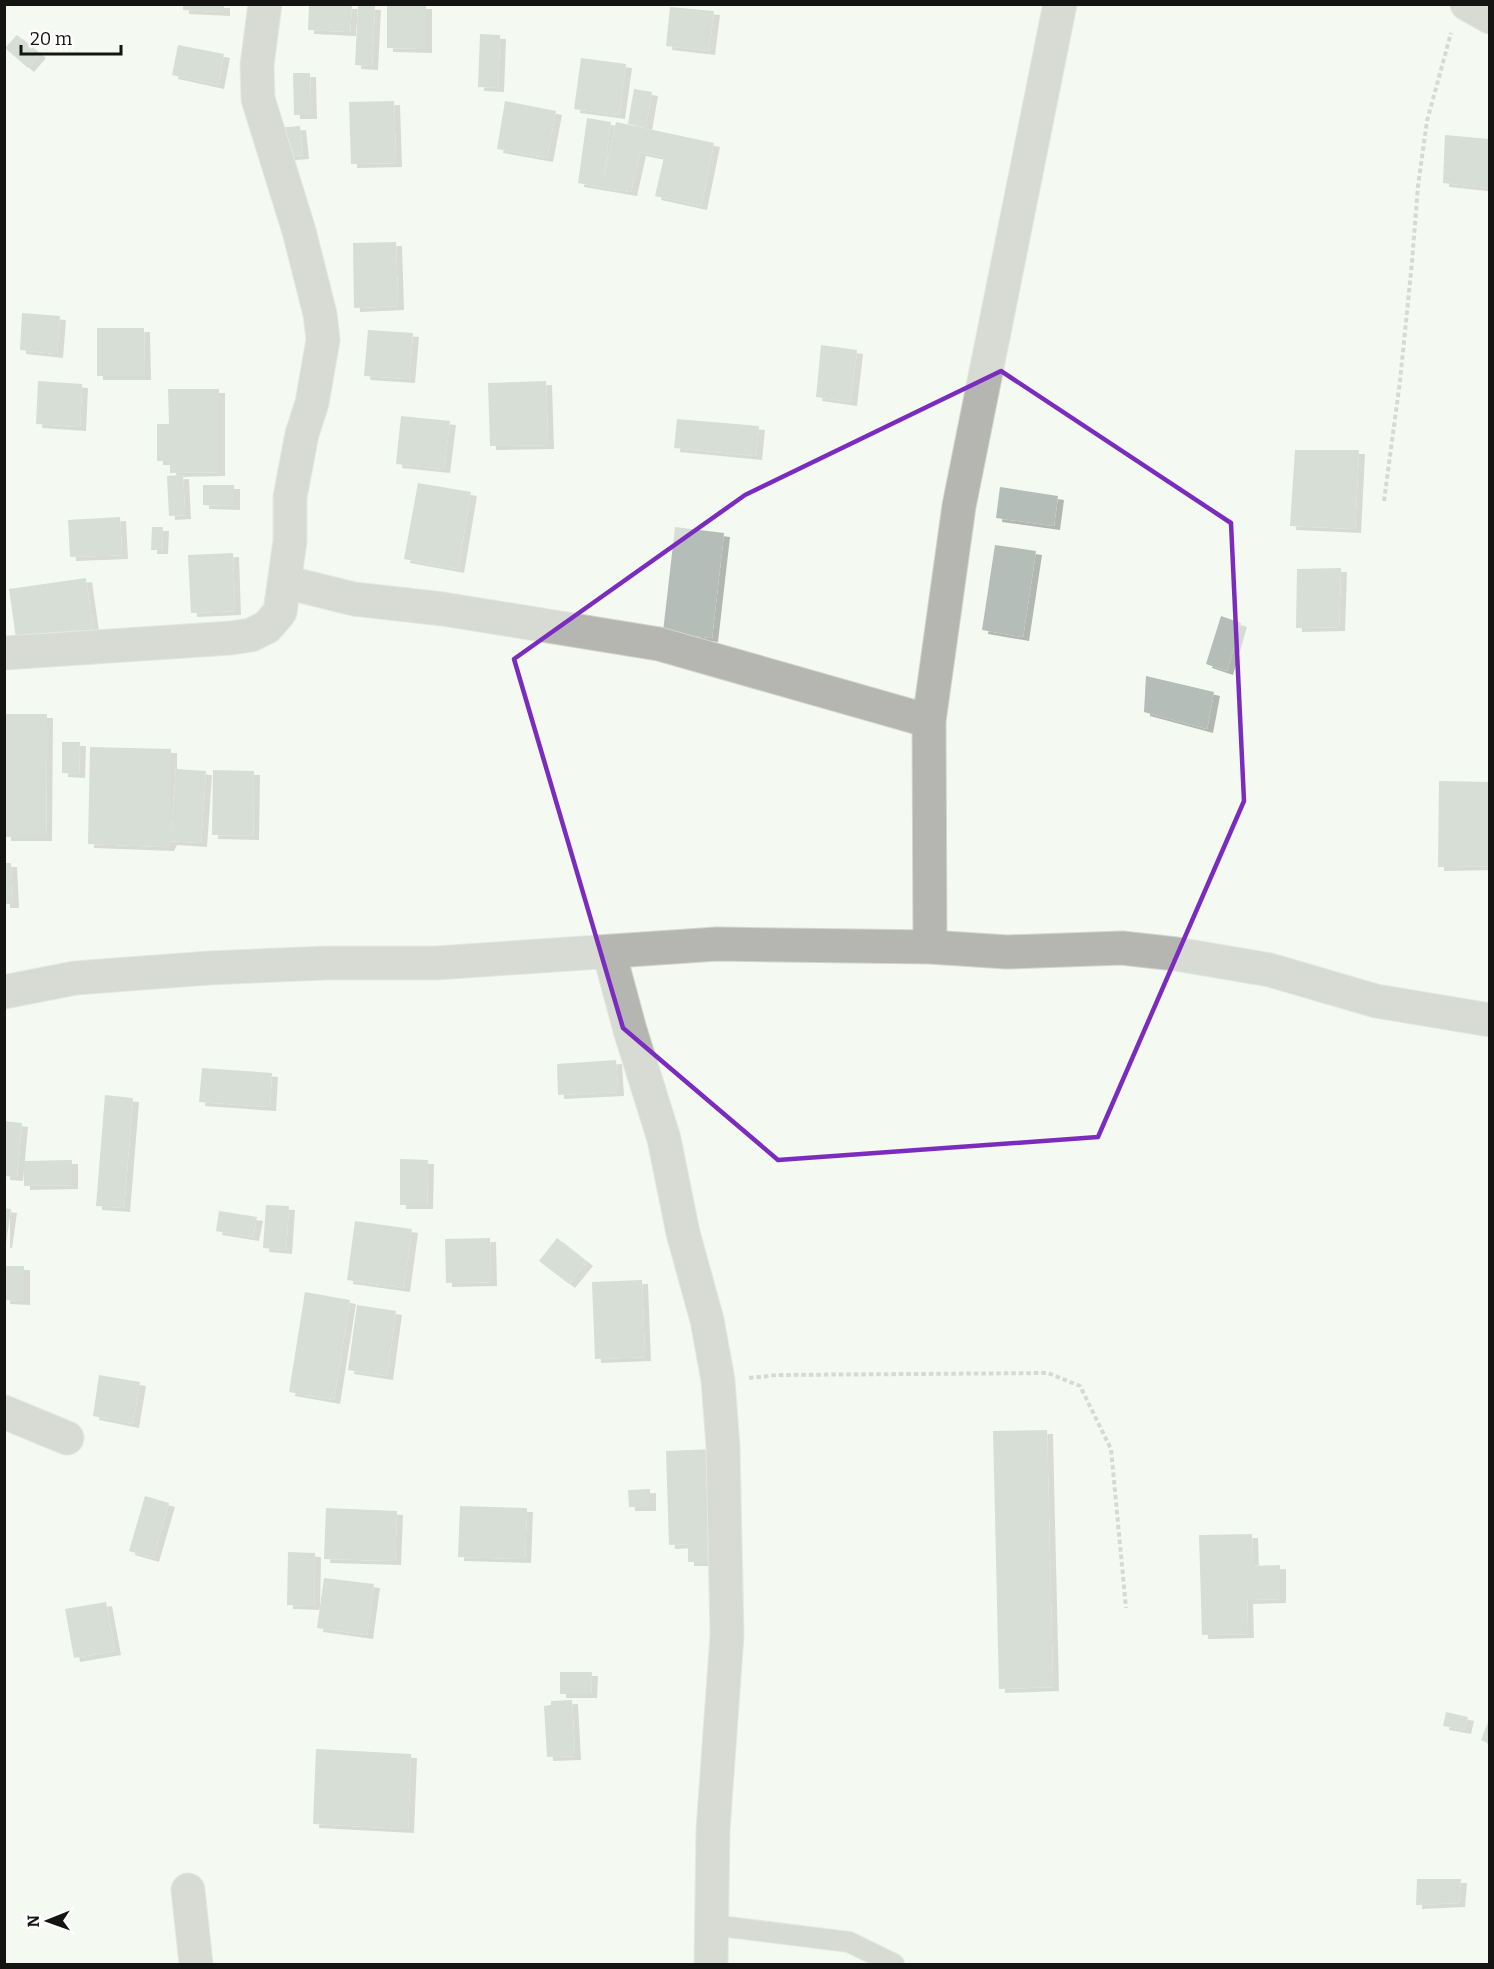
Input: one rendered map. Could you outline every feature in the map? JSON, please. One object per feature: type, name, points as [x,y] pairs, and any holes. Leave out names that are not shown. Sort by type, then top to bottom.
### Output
[{"type":"street","points":[[4,653],[197,642],[251,635],[267,627],[280,612],[290,541],[290,497],[302,434],[312,403],[323,340],[320,314],[299,231],[258,99],[257,65],[265,4]]},
{"type":"street","points":[[930,947],[929,722],[959,506],[1060,4]]},
{"type":"street","points":[[1460,15],[1490,17]]},
{"type":"street","points":[[285,582],[354,599],[443,609],[659,644],[929,722]]},
{"type":"street","points":[[4,992],[75,978],[208,968],[326,963],[436,963],[717,944],[930,947],[1007,952],[1122,948],[1176,954],[1270,970],[1376,1001],[1490,1020]]},
{"type":"street","points":[[609,952],[630,1030],[664,1139],[683,1233],[707,1320],[718,1380],[723,1447],[727,1635],[713,1830],[711,1965]]},
{"type":"street","points":[[4,1412],[67,1438]]},
{"type":"street","points":[[188,1890],[196,1965]]},
{"type":"lane","points":[[712,1925],[849,1942],[894,1965]]},
{"type":"path","points":[[1384,501],[1400,381],[1413,262],[1418,186],[1427,121],[1460,15]]},
{"type":"path","points":[[718,1380],[777,1375],[1048,1373],[1080,1386],[1111,1449],[1126,1608]]},
{"type":"highlighted area","points":[[1001,371],[1231,523],[1244,801],[1098,1137],[778,1160],[623,1028],[514,659],[745,495]]},
{"type":"building","points":[[183,4],[224,4],[224,12],[183,10]]},
{"type":"building","points":[[309,5],[352,5],[350,32],[308,30]]},
{"type":"building","points":[[358,5],[375,6],[372,66],[355,65]]},
{"type":"building","points":[[387,5],[426,5],[426,49],[387,48]]},
{"type":"building","points":[[670,7],[714,11],[709,51],[666,46]]},
{"type":"building","points":[[480,34],[500,35],[498,88],[478,87]]},
{"type":"building","points":[[17,35],[40,54],[28,68],[5,48]]},
{"type":"building","points":[[178,45],[224,54],[218,85],[172,75]]},
{"type":"building","points":[[581,58],[626,64],[619,115],[574,109]]},
{"type":"building","points":[[293,73],[310,73],[311,115],[294,115]]},
{"type":"building","points":[[634,89],[652,92],[646,127],[628,124]]},
{"type":"building","points":[[394,101],[396,163],[351,164],[349,102]]},
{"type":"building","points":[[505,101],[556,111],[547,158],[497,149]]},
{"type":"building","points":[[587,118],[611,122],[603,180],[616,122],[714,143],[701,206],[655,196],[664,157],[640,152],[631,192],[578,183]]},
{"type":"building","points":[[300,126],[303,155],[279,157],[276,128]]},
{"type":"building","points":[[1445,135],[1490,139],[1490,188],[1443,183]]},
{"type":"building","points":[[396,242],[398,306],[354,308],[353,243]]},
{"type":"building","points":[[22,313],[60,316],[57,354],[20,350]]},
{"type":"building","points":[[97,328],[144,328],[145,376],[97,376]]},
{"type":"building","points":[[368,330],[413,333],[409,379],[364,376]]},
{"type":"building","points":[[821,345],[857,350],[851,402],[816,397]]},
{"type":"building","points":[[38,381],[82,384],[80,427],[36,424]]},
{"type":"building","points":[[546,381],[548,445],[490,446],[488,383]]},
{"type":"building","points":[[168,389],[219,389],[219,472],[170,473],[170,461],[157,461],[157,424],[169,424]]},
{"type":"building","points":[[401,416],[450,421],[444,469],[396,464]]},
{"type":"building","points":[[677,419],[759,426],[756,456],[674,448]]},
{"type":"building","points":[[1295,450],[1359,450],[1355,529],[1290,526]]},
{"type":"building","points":[[183,475],[185,515],[169,516],[167,476]]},
{"type":"building","points":[[418,483],[471,492],[458,569],[404,559]]},
{"type":"building","points":[[203,485],[234,485],[234,506],[203,505]]},
{"type":"building","points":[[1000,487],[1058,496],[1054,526],[996,518]]},
{"type":"building","points":[[120,517],[122,555],[70,557],[68,520]]},
{"type":"building","points":[[152,527],[163,527],[162,550],[151,550]]},
{"type":"building","points":[[675,527],[724,533],[712,638],[663,632]]},
{"type":"building","points":[[995,545],[1036,551],[1023,637],[982,630]]},
{"type":"building","points":[[233,553],[235,611],[191,613],[188,555]]},
{"type":"building","points":[[1341,568],[1339,627],[1296,628],[1297,569]]},
{"type":"building","points":[[86,578],[95,641],[18,652],[9,589]]},
{"type":"building","points":[[1221,616],[1241,623],[1227,671],[1206,664]]},
{"type":"building","points":[[1146,676],[1214,692],[1207,729],[1144,712]]},
{"type":"building","points":[[6,714],[47,714],[46,837],[5,837]]},
{"type":"building","points":[[62,742],[80,742],[79,774],[62,773]]},
{"type":"building","points":[[90,747],[171,749],[171,833],[176,769],[206,771],[201,843],[171,841],[168,847],[88,844]]},
{"type":"building","points":[[213,770],[254,771],[253,836],[212,835]]},
{"type":"building","points":[[1439,781],[1490,782],[1490,866],[1438,867]]},
{"type":"building","points":[[4,863],[11,863],[13,904],[4,904]]},
{"type":"building","points":[[616,1060],[618,1092],[558,1095],[557,1064]]},
{"type":"building","points":[[202,1068],[272,1073],[270,1107],[199,1102]]},
{"type":"building","points":[[105,1095],[133,1098],[124,1208],[96,1206]]},
{"type":"building","points":[[4,1121],[22,1123],[17,1177],[4,1176]]},
{"type":"building","points":[[400,1159],[428,1160],[427,1205],[400,1205]]},
{"type":"building","points":[[72,1160],[72,1185],[24,1186],[24,1161]]},
{"type":"building","points":[[266,1205],[289,1206],[286,1250],[263,1248]]},
{"type":"building","points":[[4,1208],[11,1209],[6,1244],[4,1244]]},
{"type":"building","points":[[219,1211],[257,1217],[253,1237],[216,1231]]},
{"type":"building","points":[[355,1221],[412,1229],[404,1288],[347,1280]]},
{"type":"building","points":[[490,1238],[491,1282],[446,1283],[445,1239]]},
{"type":"building","points":[[557,1238],[587,1262],[569,1284],[539,1261]]},
{"type":"building","points":[[4,1266],[24,1266],[24,1301],[4,1300]]},
{"type":"building","points":[[642,1280],[645,1357],[595,1359],[592,1282]]},
{"type":"building","points":[[305,1292],[350,1300],[334,1400],[289,1392]]},
{"type":"building","points":[[357,1305],[396,1311],[387,1376],[348,1370]]},
{"type":"building","points":[[99,1375],[140,1382],[133,1424],[93,1416]]},
{"type":"building","points":[[1047,1430],[1053,1687],[999,1689],[993,1431]]},
{"type":"building","points":[[714,1449],[713,1544],[707,1544],[708,1562],[688,1562],[688,1544],[669,1545],[666,1451]]},
{"type":"building","points":[[650,1489],[650,1507],[629,1507],[628,1490]]},
{"type":"building","points":[[145,1496],[169,1503],[153,1558],[129,1551]]},
{"type":"building","points":[[460,1506],[527,1508],[525,1559],[458,1557]]},
{"type":"building","points":[[326,1508],[397,1511],[395,1561],[324,1559]]},
{"type":"building","points":[[1252,1534],[1253,1566],[1280,1565],[1280,1599],[1247,1600],[1248,1634],[1202,1635],[1199,1535]]},
{"type":"building","points":[[288,1552],[315,1553],[314,1606],[287,1605]]},
{"type":"building","points":[[324,1578],[374,1584],[367,1635],[317,1628]]},
{"type":"building","points":[[106,1602],[115,1651],[74,1658],[65,1609]]},
{"type":"building","points":[[560,1672],[592,1672],[591,1694],[560,1694]]},
{"type":"building","points":[[572,1700],[575,1756],[547,1757],[544,1706],[551,1705],[551,1701]]},
{"type":"building","points":[[1446,1712],[1468,1717],[1465,1730],[1443,1726]]},
{"type":"building","points":[[1490,1717],[1490,1744],[1481,1740]]},
{"type":"building","points":[[316,1749],[411,1754],[408,1829],[313,1824]]},
{"type":"building","points":[[1417,1879],[1461,1879],[1459,1903],[1416,1905]]}]
